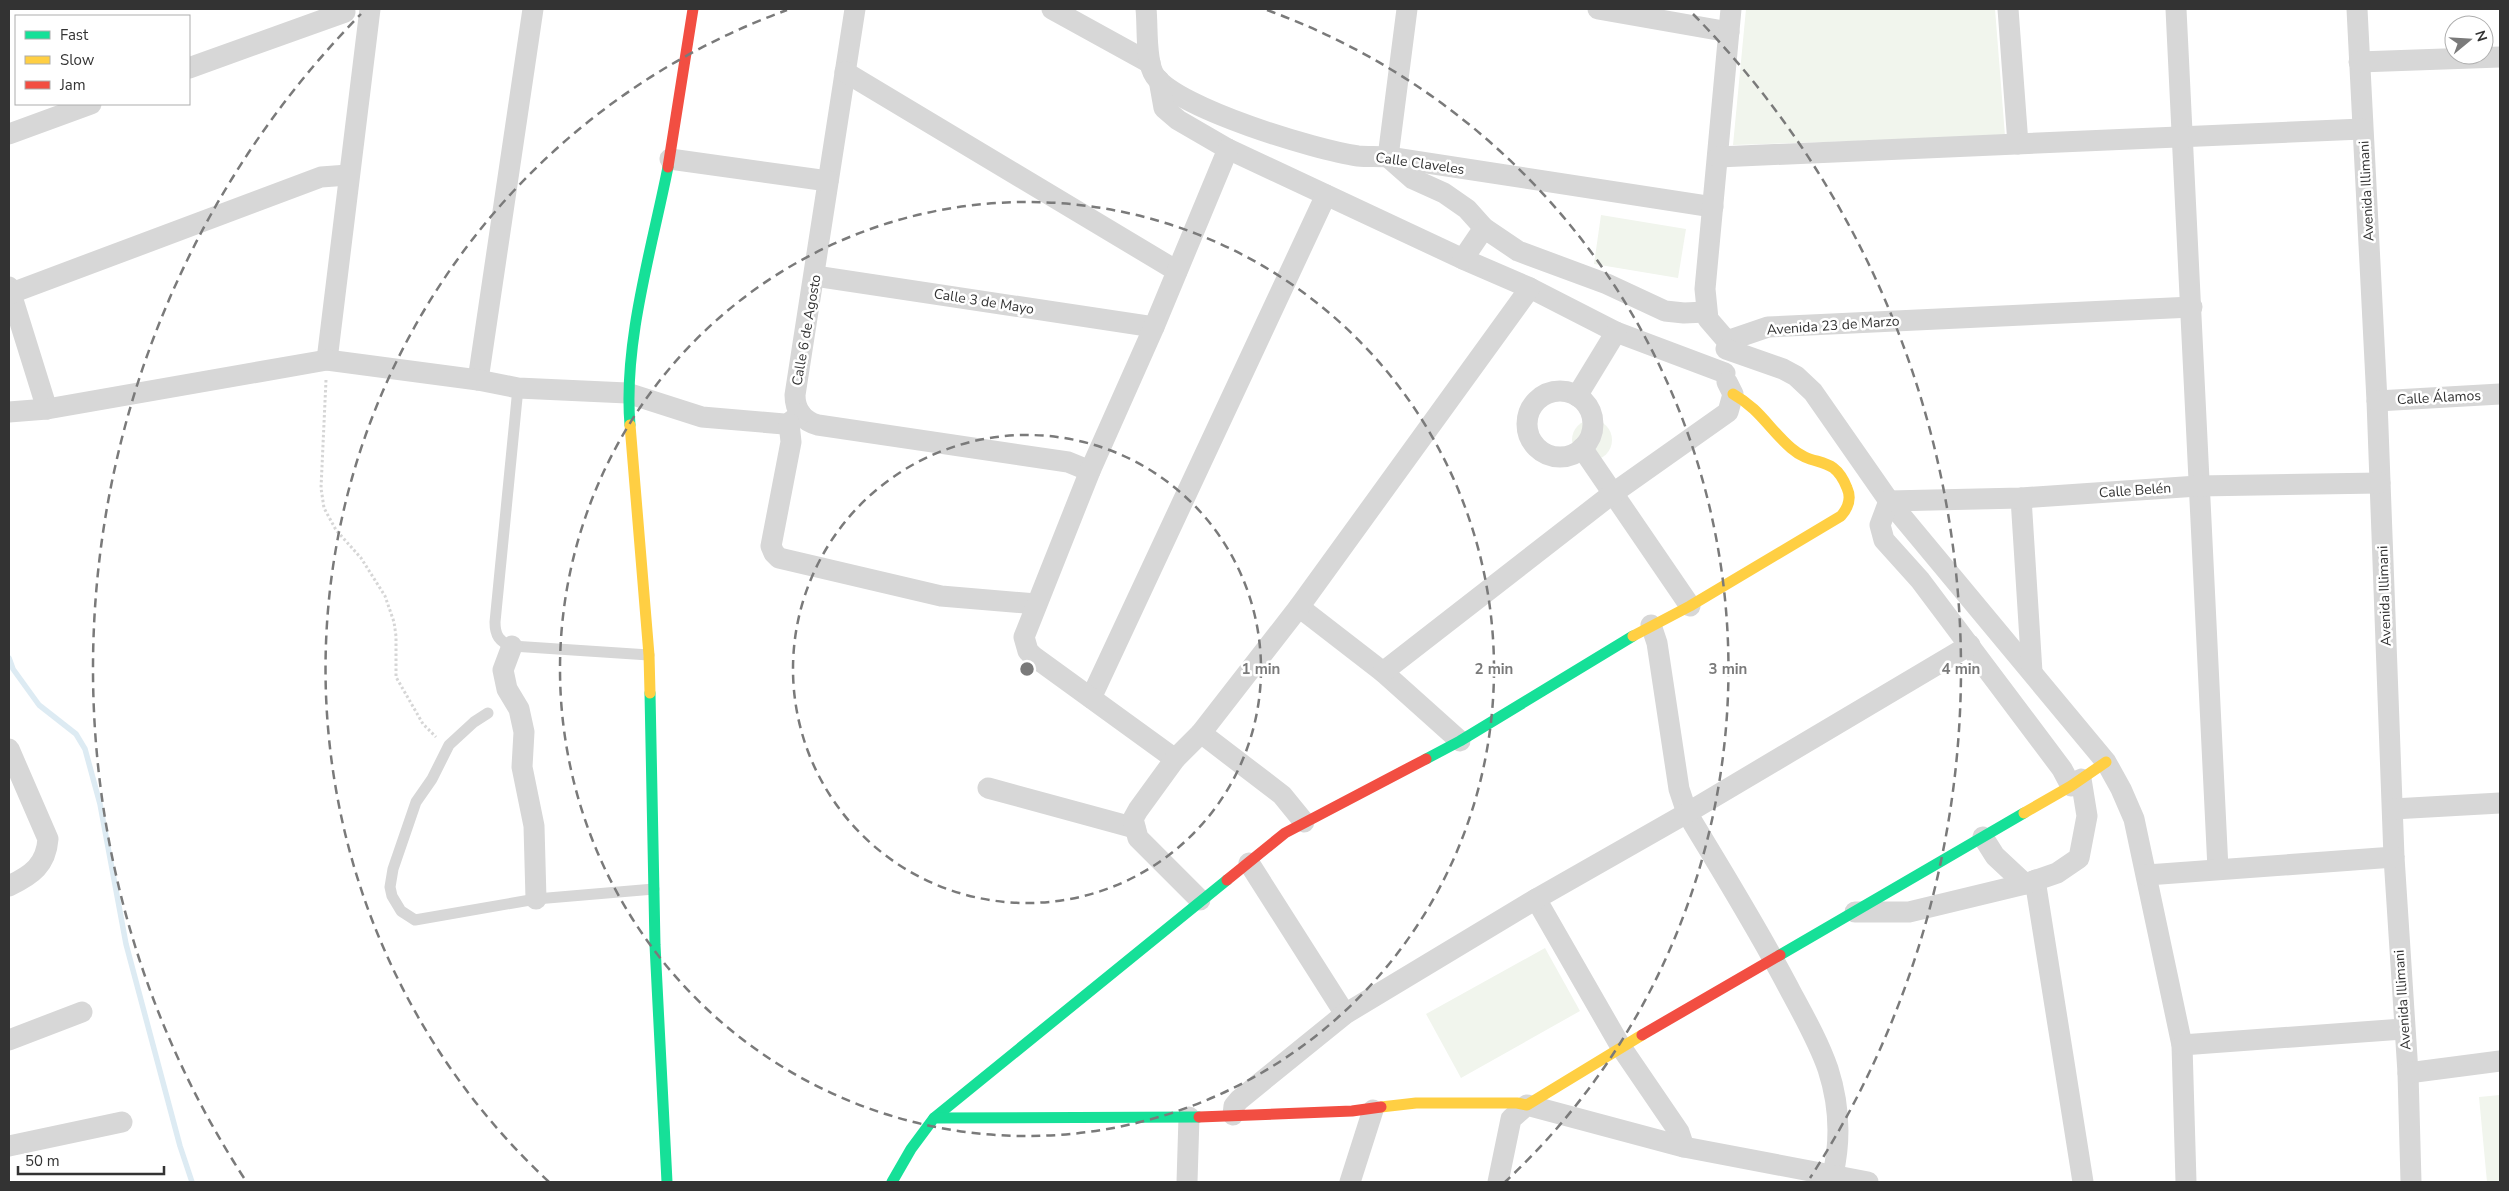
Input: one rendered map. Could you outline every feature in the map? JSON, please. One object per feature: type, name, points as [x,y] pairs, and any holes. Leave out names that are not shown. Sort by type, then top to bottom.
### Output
[{"type":"street","points":[[478,380],[533,9]]},
{"type":"street","points":[[667,1182],[654,889],[649,655],[628,393],[633,338],[670,159],[693,9]]},
{"type":"street","name":"Calle 6 de Agosto","points":[[855,9],[795,395],[797,408],[771,546],[774,554],[779,558],[941,596],[1036,604]]},
{"type":"street","name":"Calle Claveles","points":[[1052,9],[1154,71],[1185,100],[1264,132],[1357,156],[1388,157],[1714,207]]},
{"type":"street","points":[[1146,9],[1154,71],[1164,108],[1178,120],[1228,149],[1463,259],[1530,288],[1616,332],[1725,373]]},
{"type":"street","points":[[1407,9],[1388,157],[1413,179],[1444,193],[1467,208],[1484,228],[1518,251],[1607,284],[1665,311],[1684,313],[1706,312]]},
{"type":"street","points":[[1598,9],[1729,32]]},
{"type":"street","points":[[1731,9],[1714,207],[1704,289],[1708,319],[1726,345],[1783,369],[1813,392],[1890,501],[2106,762],[2121,789],[2134,819],[2182,1045],[2186,1182]]},
{"type":"street","points":[[2008,9],[2018,144]]},
{"type":"street","points":[[2176,9],[2218,869]]},
{"type":"street","name":"Avenida Illimani","points":[[2357,9],[2377,401],[2394,857],[2403,1029],[2408,1073],[2411,1182]]},
{"type":"street","points":[[190,68],[344,10],[354,22],[369,19],[348,175],[327,360]]},
{"type":"street","points":[[2359,62],[2500,57]]},
{"type":"street","points":[[845,72],[1177,271]]},
{"type":"street","points":[[9,134],[88,105]]},
{"type":"street","points":[[1718,157],[2362,129]]},
{"type":"street","points":[[1175,760],[1028,651],[1024,637],[1090,471],[1154,327],[1228,149]]},
{"type":"street","points":[[670,159],[828,181]]},
{"type":"street","points":[[47,409],[10,291],[321,177],[348,175]]},
{"type":"street","points":[[1091,698],[1326,195]]},
{"type":"street","points":[[1463,259],[1484,228]]},
{"type":"street","name":"Calle 3 de Mayo","points":[[815,276],[1154,327]]},
{"type":"street","points":[[1200,900],[1138,838],[1134,819],[1138,810],[1175,760],[1201,733],[1299,607],[1530,288]]},
{"type":"street","name":"Avenida 23 de Marzo","points":[[1726,345],[1768,327],[2192,306]]},
{"type":"street","points":[[1577,396],[1616,332]]},
{"type":"street","points":[[1383,672],[1612,494],[1728,412],[1733,394],[1725,373],[1726,345]]},
{"type":"street","points":[[9,412],[47,409],[327,360],[478,380],[518,388],[628,393],[702,417],[779,424],[795,419],[818,425],[1068,462],[1090,471]]},
{"type":"street","points":[[1556,391],[1567,392],[1577,396],[1585,402],[1593,421],[1590,436],[1582,448],[1562,457],[1551,456],[1537,447],[1528,433],[1527,421],[1530,410],[1540,398],[1556,391]]},
{"type":"street","points":[[892,1182],[911,1149],[934,1118],[1200,900],[1285,833],[1460,740],[1651,625],[1690,606],[1841,516],[1848,508],[1849,492],[1841,473],[1830,465],[1810,459],[1792,449],[1751,404],[1733,394]]},
{"type":"street","name":"Calle Álamos","points":[[2377,401],[2500,394]]},
{"type":"street","points":[[1582,448],[1690,606]]},
{"type":"street","name":"Calle Belén","points":[[1890,501],[2021,498],[2198,486],[2380,483]]},
{"type":"street","points":[[2021,498],[2032,672]]},
{"type":"street","points":[[1855,912],[1910,912],[2030,882],[2057,873],[2079,858],[2087,816],[2076,783],[2062,769],[1920,580],[1884,540],[1880,525],[1890,501]]},
{"type":"street","points":[[1299,607],[1383,672],[1460,740]]},
{"type":"street","points":[[1651,625],[1657,643],[1679,789],[1687,813],[1774,959],[1819,1046],[1828,1070],[1834,1095],[1838,1133],[1833,1174]]},
{"type":"street","points":[[1233,1115],[1234,1106],[1238,1100],[1345,1014],[1536,899],[1687,813],[1970,645]]},
{"type":"street","points":[[512,646],[503,670],[507,689],[519,709],[524,732],[522,767],[534,826],[536,899]]},
{"type":"street","points":[[1201,733],[1282,795],[1304,822]]},
{"type":"street","points":[[9,748],[48,839],[47,853],[41,864],[22,880],[9,886]]},
{"type":"street","points":[[1498,1182],[1510,1119],[1527,1105],[1621,1047],[2076,783],[2106,762]]},
{"type":"street","points":[[988,788],[1135,828]]},
{"type":"street","points":[[2393,809],[2500,803]]},
{"type":"street","points":[[1983,837],[1995,856],[2030,882],[2083,1182]]},
{"type":"street","points":[[2147,875],[2394,857]]},
{"type":"street","points":[[1248,863],[1345,1014]]},
{"type":"street","points":[[1536,899],[1621,1047],[1680,1132],[1684,1147]]},
{"type":"street","points":[[9,1040],[82,1012]]},
{"type":"street","points":[[2182,1045],[2403,1029]]},
{"type":"street","points":[[2408,1073],[2500,1060]]},
{"type":"street","points":[[934,1118],[1189,1117],[1373,1110],[1416,1103],[1517,1103],[1684,1147],[1868,1182]]},
{"type":"street","points":[[1350,1182],[1373,1110]]},
{"type":"street","points":[[1188,1182],[1189,1117]]},
{"type":"street","points":[[9,1146],[122,1122]]},
{"type":"lane","points":[[518,388],[495,629],[502,642],[512,646],[649,655]]},
{"type":"lane","points":[[488,713],[474,722],[449,745],[432,779],[416,802],[393,868],[390,887],[395,904],[407,916],[415,920],[536,899],[654,889]]},
{"type":"path","points":[[327,360],[321,488],[324,508],[336,530],[360,558],[390,608],[396,636],[396,676],[424,724],[432,734],[449,745]]},
{"type":"shaded area","points":[[1746,9],[1995,9],[2005,136],[1733,145]]},
{"type":"shaded area","points":[[1601,215],[1686,229],[1678,278],[1594,264]]},
{"type":"shaded area","points":[[1592,420],[1603,423],[1609,429],[1612,440],[1609,451],[1603,457],[1592,460],[1581,457],[1575,451],[1572,440],[1575,429],[1581,423]]},
{"type":"shaded area","points":[[1545,948],[1580,1011],[1461,1078],[1426,1014]]},
{"type":"shaded area","points":[[2500,1095],[2500,1182],[2487,1182],[2479,1097]]},
{"type":"waterway","points":[[9,658],[13,669],[39,705],[76,734],[85,749],[100,804],[126,944],[180,1146],[192,1182]]},
{"type":"traffic: fast","points":[[630,425],[629,394],[635,329],[640,296],[668,167]]},
{"type":"traffic: fast","points":[[1426,759],[1460,741],[1633,636]]},
{"type":"traffic: fast","points":[[650,693],[655,945],[667,1182]]},
{"type":"traffic: fast","points":[[1780,955],[2024,813]]},
{"type":"traffic: fast","points":[[934,1118],[1227,880]]},
{"type":"traffic: fast","points":[[892,1182],[911,1149],[934,1118],[1199,1117]]},
{"type":"traffic: slow","points":[[1633,636],[1690,606],[1841,516],[1846,510],[1849,500],[1848,492],[1842,477],[1836,470],[1808,458],[1791,448],[1750,406],[1733,394]]},
{"type":"traffic: slow","points":[[630,425],[649,655],[650,693]]},
{"type":"traffic: slow","points":[[2024,813],[2071,786],[2106,762]]},
{"type":"traffic: slow","points":[[1381,1107],[1416,1103],[1517,1103],[1527,1105],[1642,1035]]},
{"type":"traffic: jam","points":[[668,167],[693,9]]},
{"type":"traffic: jam","points":[[1227,880],[1285,833],[1426,759]]},
{"type":"traffic: jam","points":[[1642,1035],[1780,955]]},
{"type":"traffic: jam","points":[[1199,1117],[1352,1111],[1381,1107]]}]
